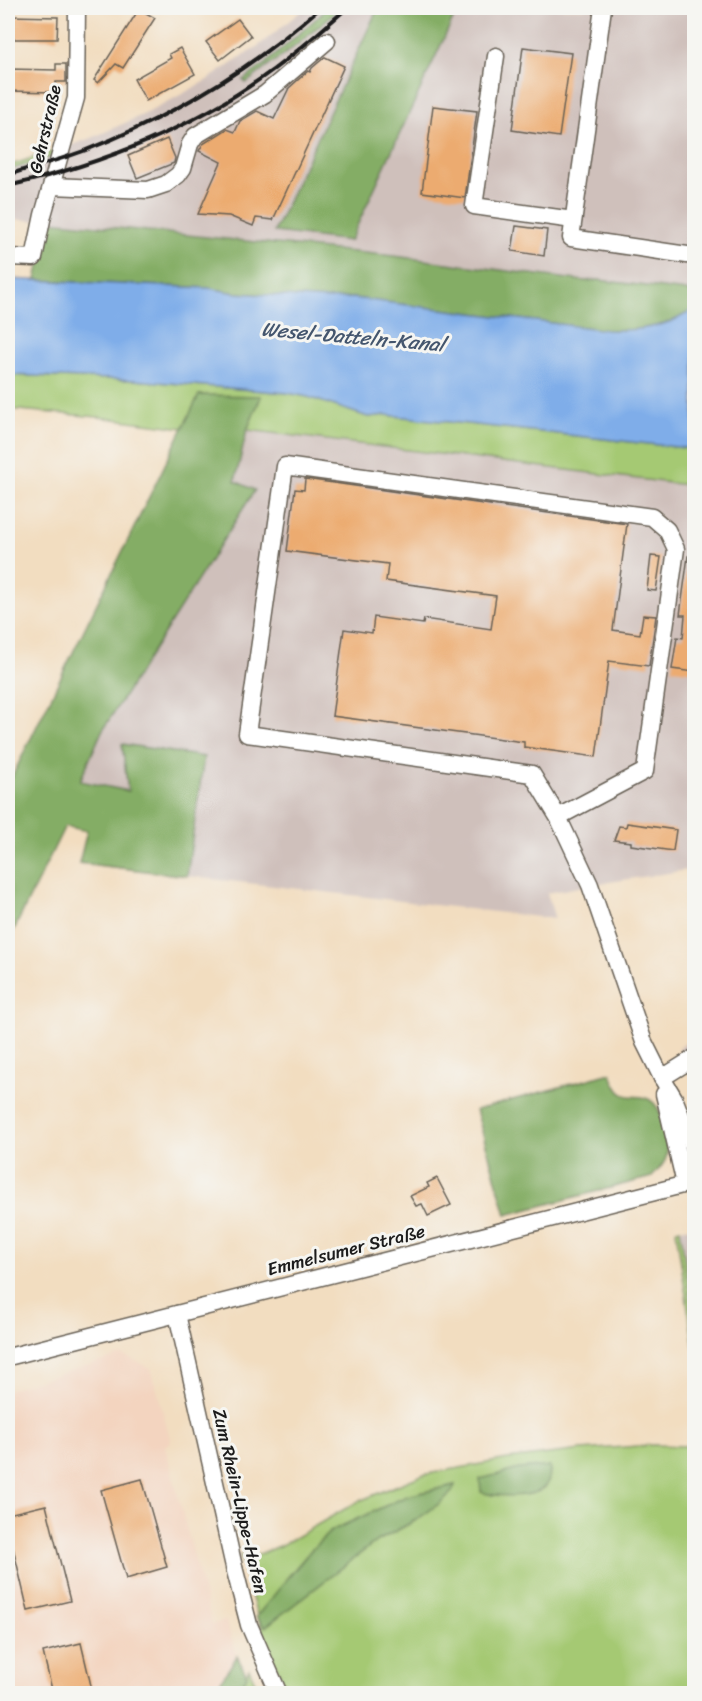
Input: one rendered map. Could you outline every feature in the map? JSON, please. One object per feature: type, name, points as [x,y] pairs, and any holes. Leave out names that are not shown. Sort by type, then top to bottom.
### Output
[{"type":"street","name":"Gehrstraße","points":[[8,258],[34,258],[43,215],[76,98],[77,8]]},
{"type":"street","points":[[603,8],[571,238],[694,255]]},
{"type":"street","points":[[52,186],[148,190],[166,184],[178,176],[183,168],[190,144],[195,136],[265,94],[327,41]]},
{"type":"street","points":[[496,56],[474,206],[573,220]]},
{"type":"street","points":[[558,817],[645,771],[676,549],[667,530],[652,517],[285,466],[247,734],[532,774],[558,817],[590,885],[644,1042],[674,1098],[693,1143]]},
{"type":"street","points":[[662,1078],[694,1058]]},
{"type":"street","points":[[662,1078],[690,1183]]},
{"type":"street","name":"Emmelsumer Straße","points":[[8,1357],[690,1183]]},
{"type":"street","name":"Zum Rhein-Lippe-Hafen","points":[[177,1314],[249,1624],[279,1694]]},
{"type":"shaded area","points":[[305,8],[328,8],[264,65],[243,80],[265,69],[340,8],[378,8],[274,232],[349,241],[458,8],[694,8],[694,292],[599,280],[584,281],[394,256],[85,224],[8,219],[8,170],[44,160],[57,150],[92,138],[149,112],[204,82],[257,47]]},
{"type":"shaded area","points":[[247,430],[694,486],[694,869],[547,893],[555,919],[187,876],[204,757],[122,744],[128,791],[80,781],[102,731],[255,490],[235,481]]},
{"type":"shaded area","points":[[694,1037],[694,1082],[679,1048]]},
{"type":"shaded area","points":[[694,1226],[694,1324],[680,1229]]},
{"type":"shaded area","points":[[122,1355],[151,1368],[171,1442],[165,1446],[212,1624],[226,1621],[237,1656],[213,1693],[8,1693],[8,1390]]},
{"type":"green space","points":[[328,8],[340,8],[298,44],[246,83],[243,80],[264,65]]},
{"type":"green space","points":[[378,8],[458,8],[350,241],[274,232]]},
{"type":"green space","points":[[57,150],[56,154],[44,160],[8,170],[8,166]]},
{"type":"green space","points":[[49,221],[394,256],[584,281],[599,280],[694,292],[694,308],[664,324],[629,330],[607,330],[353,298],[327,299],[236,293],[208,288],[36,280]]},
{"type":"green space","points":[[8,375],[134,380],[288,393],[308,397],[368,417],[386,415],[694,449],[694,486],[247,430],[261,397],[199,395],[183,428],[8,409]]},
{"type":"green space","points":[[199,395],[261,396],[247,430],[235,481],[255,490],[102,731],[80,781],[128,791],[122,744],[204,757],[187,876],[79,863],[87,831],[65,826],[8,942],[8,785]]},
{"type":"green space","points":[[611,1073],[615,1085],[625,1095],[648,1099],[657,1107],[663,1121],[667,1146],[666,1158],[662,1166],[652,1177],[506,1215],[476,1110]]},
{"type":"green space","points":[[680,1229],[694,1324],[694,1348],[676,1230]]},
{"type":"green space","points":[[694,1444],[694,1693],[290,1693],[273,1660],[240,1554],[252,1557],[282,1545],[357,1502],[422,1475],[508,1459],[581,1450],[654,1445]],"holes":[[[454,1485],[440,1503],[416,1520],[374,1543],[265,1627],[286,1579],[331,1531],[407,1496]]]},
{"type":"green space","points":[[550,1466],[547,1483],[541,1490],[534,1493],[506,1496],[481,1492],[480,1479],[519,1469]]},
{"type":"green space","points":[[455,1485],[452,1492],[440,1503],[416,1520],[374,1543],[265,1627],[256,1617],[311,1550],[331,1531],[407,1496]]},
{"type":"green space","points":[[237,1656],[247,1676],[237,1693],[213,1693]]},
{"type":"green space","points":[[249,1669],[260,1693],[237,1694]]},
{"type":"water","name":"Wesel-Datteln-Kanal","points":[[8,279],[208,288],[236,293],[327,299],[353,298],[607,330],[630,330],[664,324],[694,308],[694,449],[386,415],[368,417],[308,397],[288,393],[134,380],[8,375]]},
{"type":"building","points":[[139,9],[155,18],[123,68],[116,64],[98,83],[94,80]]},
{"type":"building","points":[[8,16],[58,17],[57,39],[8,39]]},
{"type":"building","points":[[238,19],[251,36],[220,60],[206,42]]},
{"type":"building","points":[[523,47],[571,53],[559,137],[512,130]]},
{"type":"building","points":[[180,48],[195,74],[146,101],[134,79],[171,58],[169,54]]},
{"type":"building","points":[[325,57],[344,66],[273,220],[256,218],[253,226],[229,216],[198,214],[221,162],[199,151],[203,144],[227,129],[235,132],[240,121],[257,111],[274,119],[289,88]]},
{"type":"building","points":[[56,64],[66,64],[66,82],[56,82],[56,92],[8,91],[8,69],[56,70]]},
{"type":"building","points":[[433,106],[477,111],[465,198],[422,192]]},
{"type":"building","points":[[167,139],[175,158],[174,163],[137,178],[128,156]]},
{"type":"building","points":[[516,226],[547,230],[544,256],[512,251]]},
{"type":"building","points":[[305,479],[627,524],[613,630],[640,634],[643,615],[656,616],[649,666],[609,661],[596,757],[524,747],[524,742],[332,716],[344,629],[372,633],[374,617],[423,624],[424,619],[491,629],[496,596],[386,581],[388,564],[287,551],[295,489],[304,490]]},
{"type":"building","points":[[651,556],[661,557],[656,591],[647,590]]},
{"type":"building","points":[[688,556],[694,556],[694,672],[672,669],[677,637],[683,638],[685,615],[680,615]]},
{"type":"building","points":[[627,823],[676,830],[673,851],[614,840],[619,826],[626,827]]},
{"type":"building","points":[[437,1178],[451,1205],[428,1216],[422,1204],[416,1206],[410,1196],[429,1187],[427,1183]]},
{"type":"building","points":[[142,1479],[167,1567],[126,1579],[101,1490]]},
{"type":"building","points":[[46,1505],[70,1601],[28,1611],[8,1526],[8,1514]]},
{"type":"building","points":[[81,1643],[93,1694],[53,1694],[43,1652]]},
{"type":"railway","points":[[8,175],[86,150],[118,137],[179,106],[267,51],[320,8]]},
{"type":"railway","points":[[8,186],[113,155],[213,109],[274,69],[347,8]]}]
